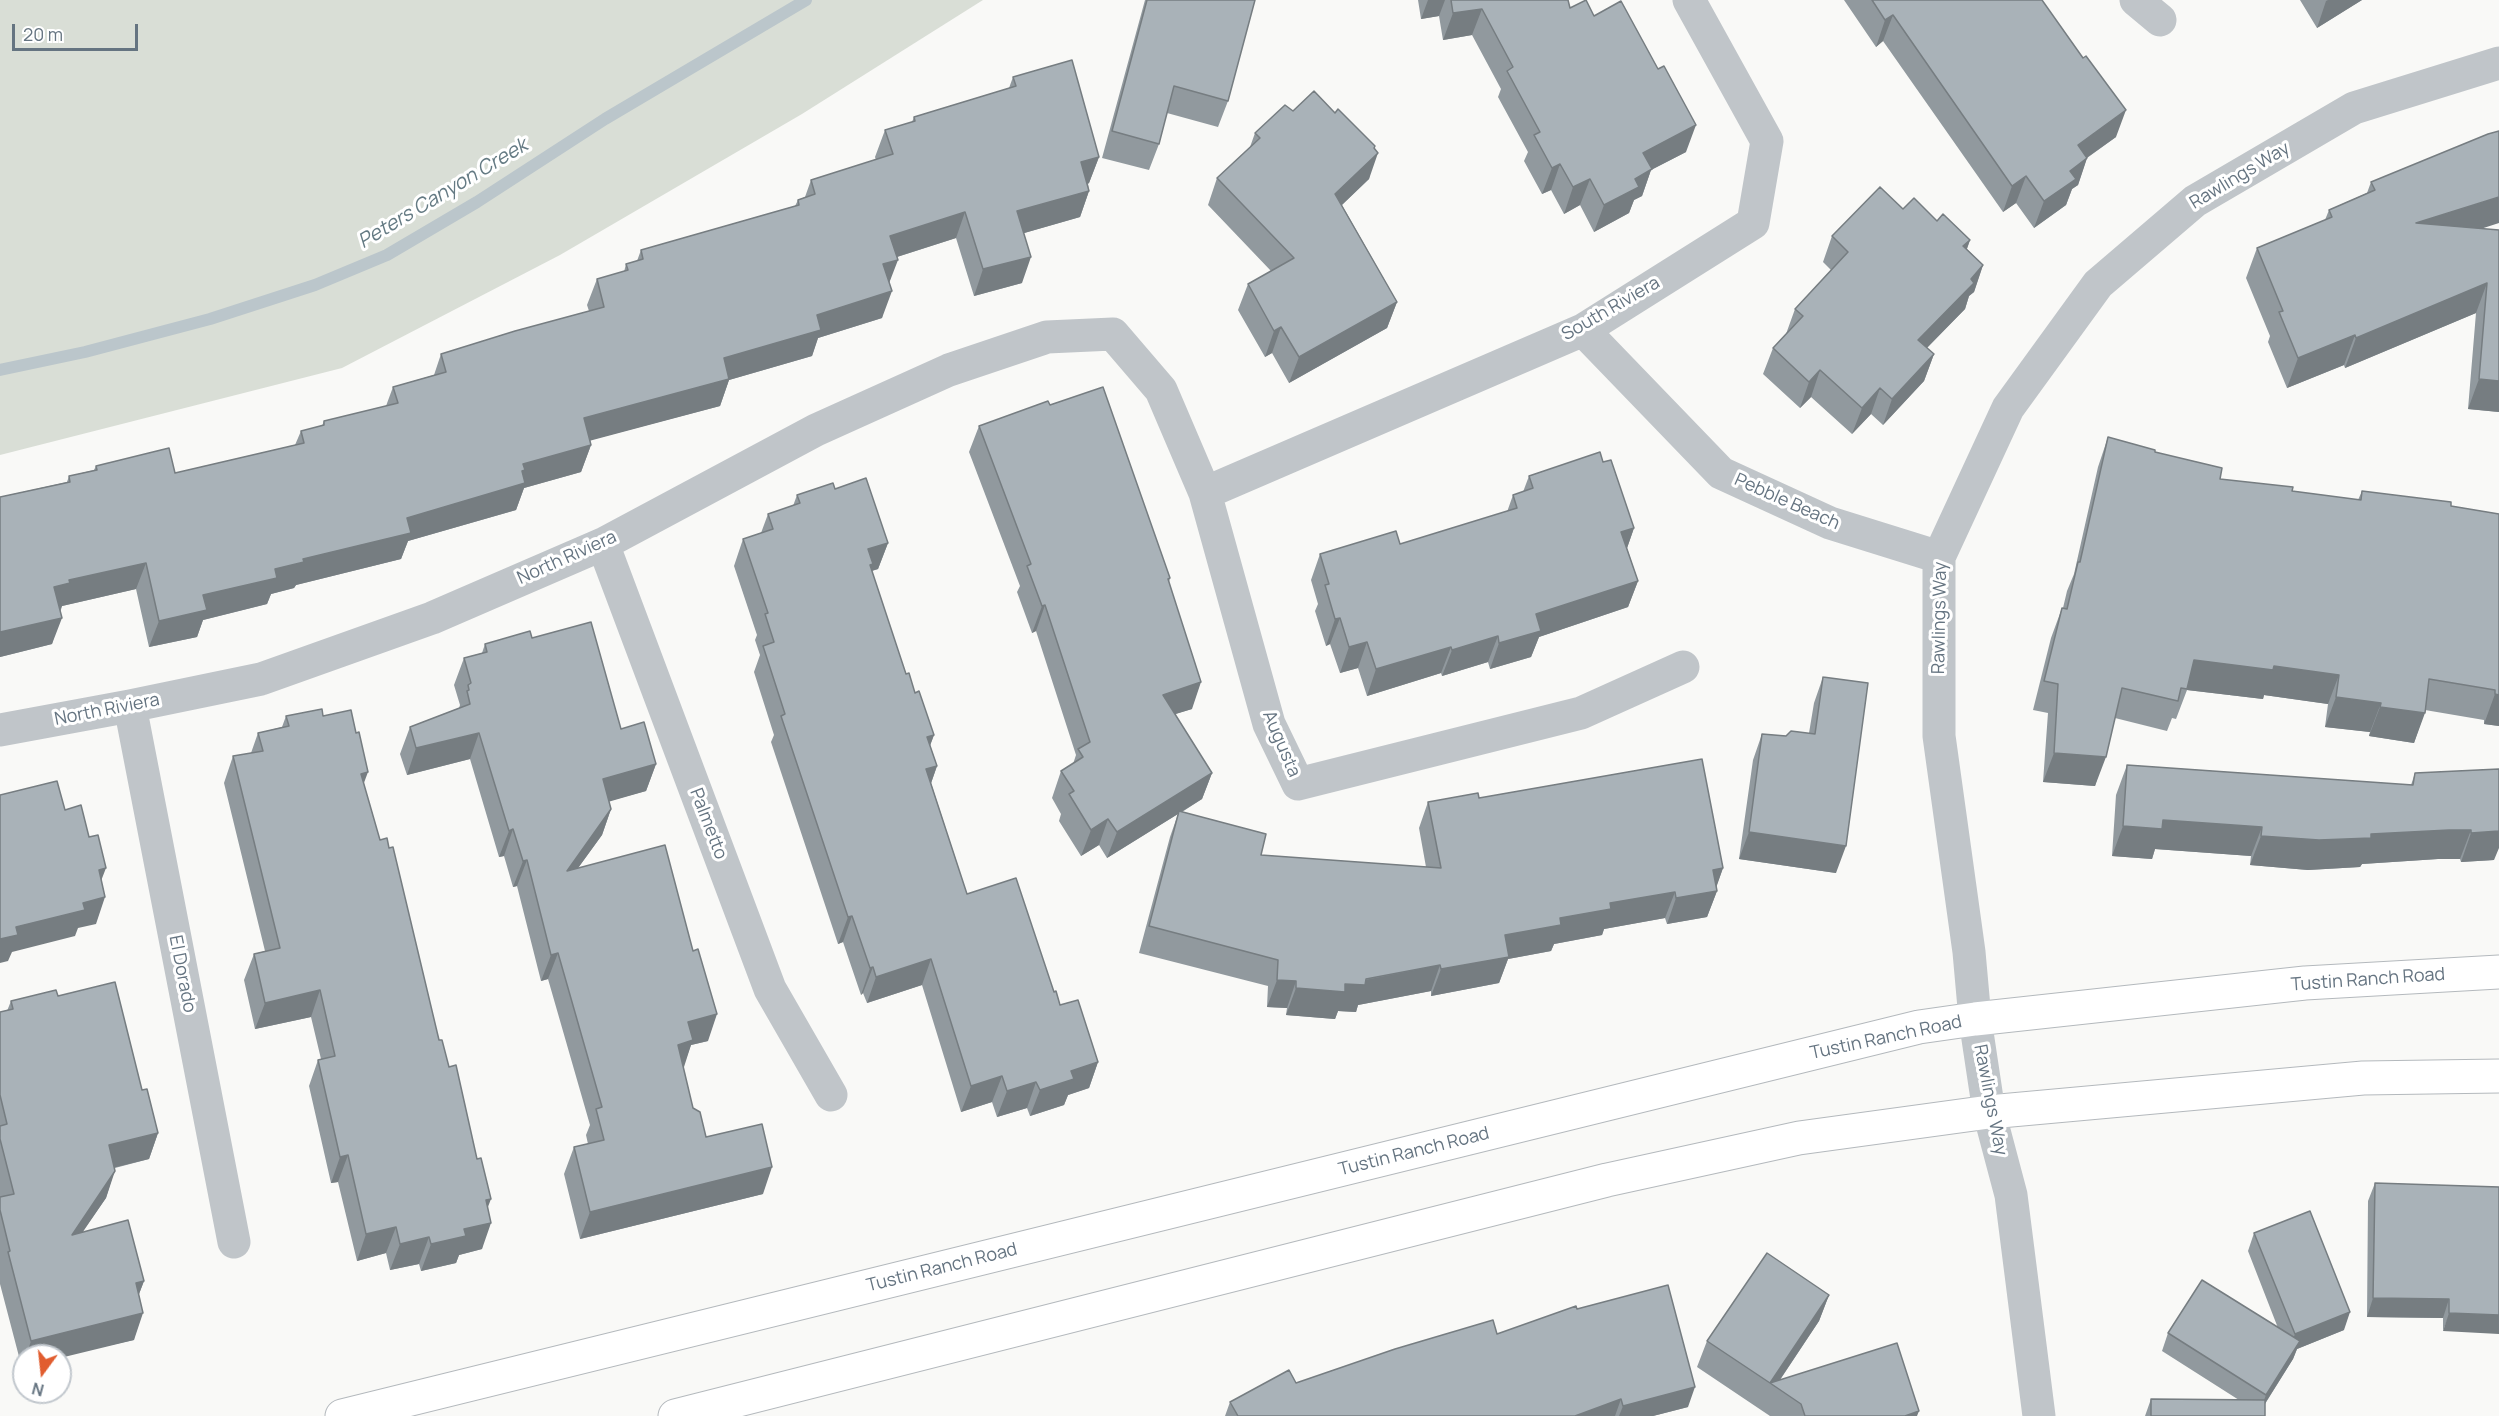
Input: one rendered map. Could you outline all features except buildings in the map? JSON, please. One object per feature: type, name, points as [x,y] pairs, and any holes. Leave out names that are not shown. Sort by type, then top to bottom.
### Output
[{"type":"main road","name":"Tustin Ranch Road","points":[[342,1416],[1919,1027],[2305,983],[2499,972]]},
{"type":"main road","points":[[675,1416],[1607,1180],[1799,1138],[1989,1112],[2363,1078],[2499,1076]]},
{"type":"street","name":"South Riviera","points":[[1205,493],[1583,330],[1753,223],[1767,141],[1689,0]]},
{"type":"street","name":"Rawlings Way","points":[[2039,1416],[2011,1194],[1989,1112],[1975,1019],[1969,952],[1938,736],[1939,557],[2008,408],[2098,284],[2195,201],[2354,108],[2499,63]]},
{"type":"street","name":"Pebble Beach","points":[[1583,330],[1721,473],[1830,523],[1939,557]]},
{"type":"street","name":"Augusta","points":[[1113,334],[1161,390],[1205,493],[1269,724],[1298,784],[1581,713],[1683,667]]},
{"type":"street","name":"North Riviera","points":[[0,730],[261,679],[432,618],[603,544],[816,430],[949,370],[1047,337],[1113,334]]},
{"type":"street","name":"Palmetto","points":[[603,544],[770,989],[831,1095]]},
{"type":"street","name":"El Dorado","points":[[130,706],[234,1242]]},
{"type":"shaded area","points":[[0,0],[983,0],[802,114],[560,255],[342,368],[0,455]]},
{"type":"waterway","name":"Peters Canyon Creek","points":[[0,370],[85,352],[210,319],[315,285],[387,255],[477,202],[605,119],[806,0]]}]
